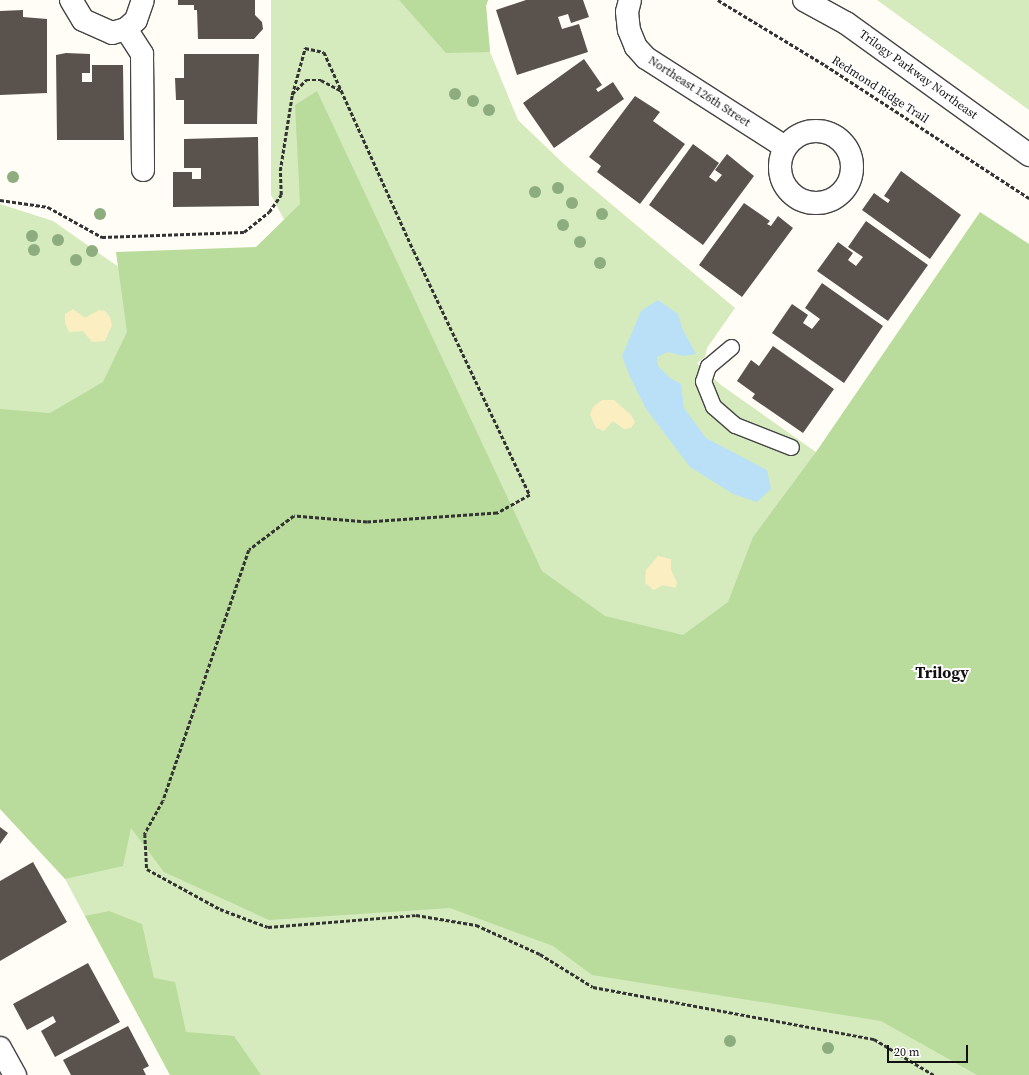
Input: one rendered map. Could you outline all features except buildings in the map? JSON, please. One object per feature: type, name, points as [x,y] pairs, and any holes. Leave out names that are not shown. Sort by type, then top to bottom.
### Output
[{"type":"street","points":[[71,0],[83,20],[97,28],[112,33],[126,29],[136,20],[143,0]]},
{"type":"street","name":"Northeast 126th Street","points":[[630,0],[629,30],[636,47],[646,58],[785,147]]},
{"type":"street","name":"Trilogy Parkway Northeast","points":[[804,0],[846,24],[1029,155]]},
{"type":"street","points":[[126,29],[142,54],[143,170]]},
{"type":"street","points":[[0,1048],[15,1075]]},
{"type":"lane","points":[[731,347],[708,366],[703,381],[713,406],[735,425],[791,447]]},
{"type":"path","name":"Redmond Ridge Trail","points":[[718,0],[825,65],[1029,198]]},
{"type":"path","points":[[0,200],[48,207],[102,237],[244,232],[269,212],[281,195],[280,171],[292,95],[305,48],[324,52],[343,91],[414,251],[530,496],[497,513],[367,522],[294,516],[249,550],[164,801],[145,834],[147,869],[220,909],[268,927],[416,915],[476,925],[540,954],[593,987],[874,1039],[934,1075]]},
{"type":"path","points":[[292,95],[306,80],[321,80],[343,91]]},
{"type":"green space","points":[[271,0],[488,0],[486,6],[490,52],[518,120],[566,166],[735,308],[707,348],[705,357],[697,363],[721,385],[816,452],[864,469],[668,767],[389,418],[271,195]]},
{"type":"green space","points":[[399,0],[488,0],[486,6],[490,52],[446,53]]},
{"type":"green space","points":[[877,0],[1029,0],[1029,110]]},
{"type":"green space","points":[[317,91],[542,571],[605,616],[683,635],[728,602],[753,537],[816,452],[980,212],[1029,244],[1029,1075],[977,1075],[881,1021],[592,975],[553,946],[450,908],[269,920],[164,872],[131,828],[123,866],[65,879],[0,809],[0,409],[50,413],[103,382],[127,332],[116,252],[256,247],[300,204],[295,105]]},
{"type":"green space","points":[[0,204],[53,221],[143,284],[111,421],[0,442]]},
{"type":"green space","points":[[96,742],[282,789],[1029,1075],[170,1075],[65,879]]},
{"type":"green space","points":[[109,911],[142,924],[154,978],[175,982],[186,1032],[234,1036],[261,1075],[170,1075],[85,916]]},
{"type":"sand","points":[[73,309],[85,318],[99,310],[105,311],[110,317],[112,325],[105,341],[92,342],[83,331],[69,332],[65,323],[65,314]]},
{"type":"sand","points":[[602,400],[614,400],[631,415],[635,422],[631,428],[624,429],[613,421],[604,431],[596,428],[590,415],[593,407]]},
{"type":"sand","points":[[658,556],[671,559],[671,570],[677,582],[676,588],[663,585],[654,590],[645,583],[646,570]]},
{"type":"water","points":[[658,300],[678,314],[682,328],[696,354],[683,356],[668,352],[657,357],[658,366],[670,378],[681,384],[684,408],[706,438],[767,470],[771,489],[757,502],[733,494],[690,467],[646,409],[630,377],[622,356],[641,311]]},
{"type":"district","name":"Trilogy","points":[[942,672]]}]
